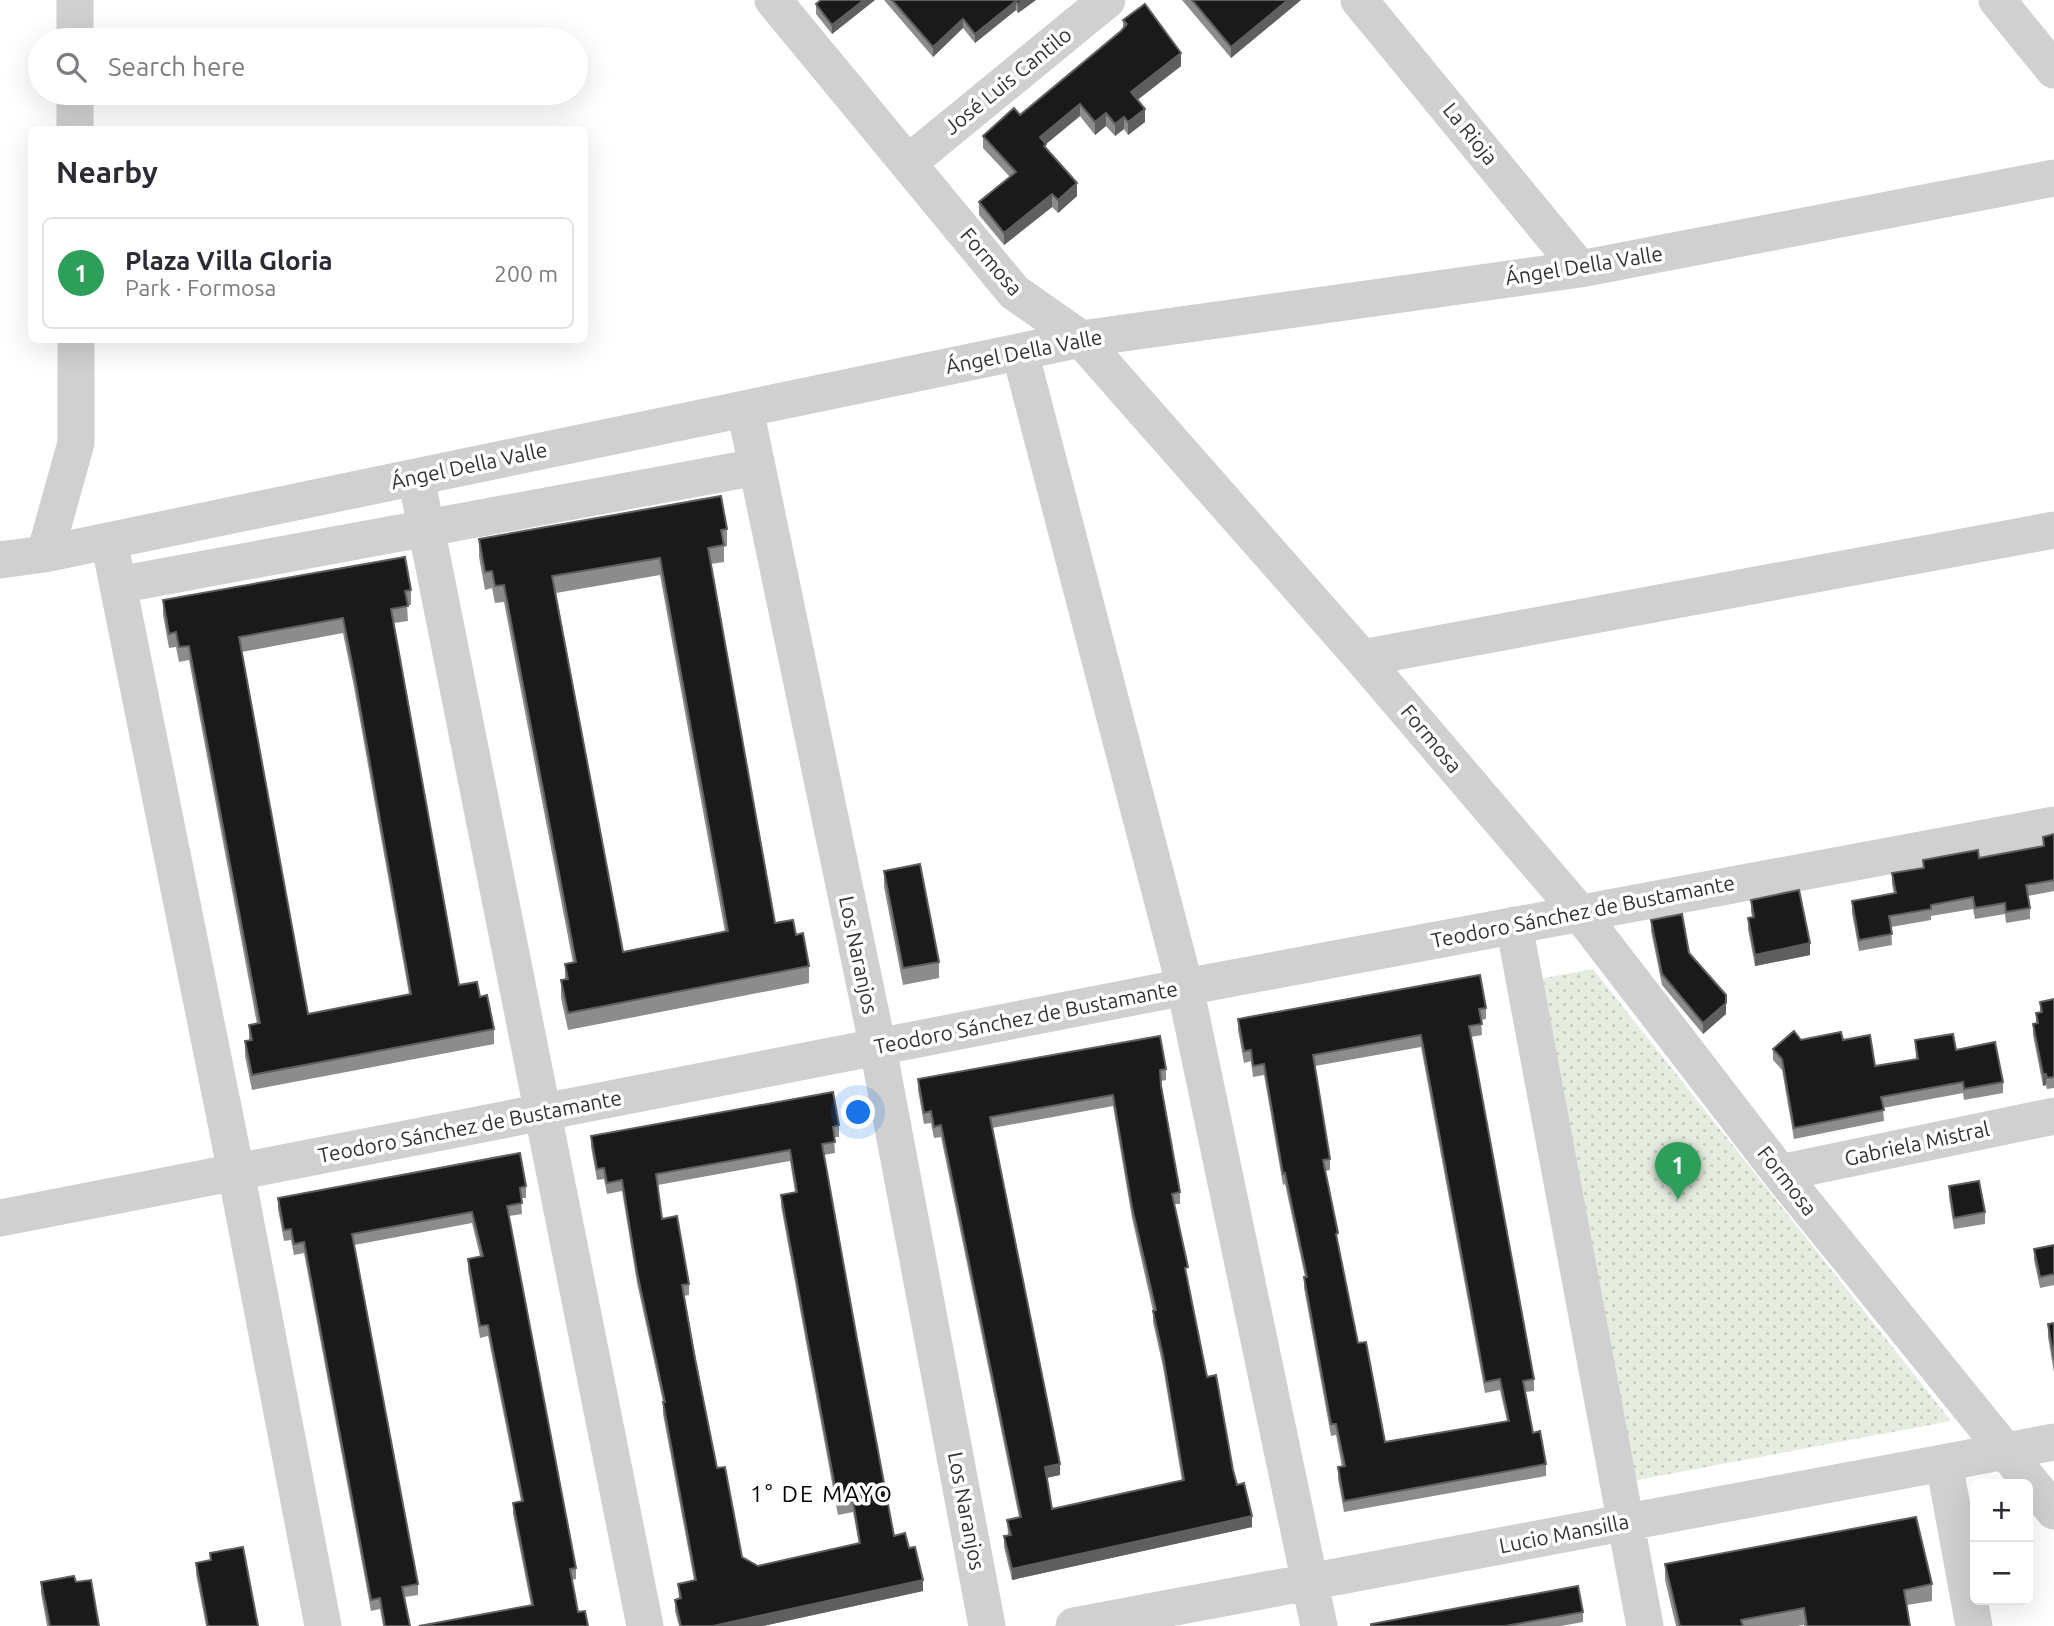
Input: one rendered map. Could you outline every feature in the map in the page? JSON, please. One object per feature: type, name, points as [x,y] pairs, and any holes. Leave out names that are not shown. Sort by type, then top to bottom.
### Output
[{"type":"street","points":[[75,0],[75,28]]},
{"type":"street","name":"Formosa","points":[[773,0],[1014,292],[1081,339],[1362,658],[1578,912],[1780,1173],[2054,1511]]},
{"type":"street","name":"José Luis Cantilo","points":[[908,163],[1107,0]]},
{"type":"street","name":"La Rioja","points":[[1359,0],[1580,269]]},
{"type":"street","points":[[1997,0],[2054,70]]},
{"type":"street","points":[[75,105],[75,126]]},
{"type":"street","name":"Ángel Della Valle","points":[[0,560],[109,541],[1081,339],[1580,269],[2054,178]]},
{"type":"street","points":[[45,554],[76,443],[76,343]]},
{"type":"street","points":[[1020,352],[1185,987],[1319,1626]]},
{"type":"street","name":"Los Naranjos","points":[[745,409],[878,1048],[988,1626]]},
{"type":"street","points":[[118,585],[757,467]]},
{"type":"street","points":[[416,477],[645,1626]]},
{"type":"street","points":[[1362,658],[2048,540]]},
{"type":"street","points":[[109,541],[236,1172],[323,1626]]},
{"type":"street","name":"Teodoro Sánchez de Bustamante","points":[[0,1218],[1185,987],[2054,825]]},
{"type":"street","points":[[1514,925],[1644,1626]]},
{"type":"street","name":"Gabriela Mistral","points":[[1780,1173],[2054,1116]]},
{"type":"street","name":"Lucio Mansilla","points":[[1074,1626],[2054,1442]]},
{"type":"street","points":[[1944,1463],[1974,1626]]},
{"type":"shaded area","points":[[1593,969],[1951,1421],[1632,1481],[1539,979]]},
{"type":"building","points":[[821,0],[864,0],[832,25],[816,4]]},
{"type":"building","points":[[892,0],[1023,0],[1018,4],[1016,1],[975,34],[963,19],[933,47]]},
{"type":"building","points":[[1192,0],[1288,0],[1231,47]]},
{"type":"building","points":[[1145,4],[1181,53],[1131,92],[1145,109],[1128,122],[1124,117],[1115,124],[1106,113],[1095,122],[1080,104],[1040,137],[1046,144],[1044,146],[1077,183],[1058,200],[1052,194],[1004,233],[979,202],[1016,172],[983,136],[1014,108],[1020,115],[1121,31],[1127,24],[1123,20]]},
{"type":"building","points":[[721,496],[727,529],[721,530],[724,545],[708,548],[775,923],[793,920],[796,935],[803,933],[809,966],[568,1013],[561,980],[568,979],[565,964],[576,962],[504,585],[495,586],[492,571],[485,572],[479,539]],"holes":[[[660,558],[728,931],[623,952],[552,576]]]},
{"type":"building","points":[[405,557],[411,590],[405,591],[408,606],[391,609],[459,985],[477,982],[480,997],[487,995],[494,1029],[252,1075],[245,1041],[252,1040],[249,1025],[260,1023],[189,646],[179,647],[176,632],[169,634],[163,600]],"holes":[[[343,618],[411,994],[308,1014],[239,637]]]},
{"type":"building","points":[[2054,834],[2054,880],[2026,885],[2030,908],[2006,912],[2005,903],[1975,908],[1973,897],[1931,905],[1931,909],[1889,916],[1892,934],[1859,940],[1852,901],[1896,893],[1892,873],[1924,868],[1923,860],[1978,850],[1979,858],[2044,846],[2043,837]]},
{"type":"building","points":[[920,864],[939,962],[903,968],[884,871]]},
{"type":"building","points":[[1799,890],[1810,943],[1755,955],[1748,918],[1754,917],[1751,900]]},
{"type":"building","points":[[1682,914],[1689,953],[1726,995],[1726,1003],[1703,1023],[1662,974],[1651,920]]},
{"type":"building","points":[[1480,975],[1486,1008],[1479,1009],[1482,1024],[1469,1026],[1534,1379],[1523,1381],[1533,1433],[1540,1431],[1546,1464],[1344,1501],[1338,1467],[1345,1466],[1336,1424],[1331,1424],[1304,1277],[1307,1277],[1285,1173],[1283,1174],[1264,1064],[1253,1066],[1251,1050],[1244,1051],[1238,1019]],"holes":[[[1421,1035],[1485,1382],[1500,1379],[1509,1421],[1385,1442],[1366,1342],[1358,1343],[1336,1234],[1338,1233],[1323,1160],[1330,1159],[1313,1055]]]},
{"type":"building","points":[[2054,999],[2054,1077],[2047,1078],[2046,1074],[2043,1074],[2033,1024],[2038,1023],[2036,1013],[2042,1012],[2040,1002]]},
{"type":"building","points":[[1794,1031],[1801,1040],[1841,1032],[1843,1040],[1870,1035],[1875,1066],[1918,1059],[1915,1040],[1953,1034],[1956,1050],[1995,1042],[2003,1082],[1964,1089],[1963,1082],[1881,1097],[1884,1110],[1794,1128],[1782,1059],[1773,1049]]},
{"type":"building","points":[[1160,1036],[1166,1069],[1160,1070],[1161,1086],[1180,1192],[1172,1194],[1188,1267],[1185,1268],[1207,1377],[1216,1375],[1233,1470],[1237,1485],[1244,1483],[1252,1516],[1012,1569],[1004,1536],[1011,1535],[1007,1520],[1021,1517],[941,1125],[934,1127],[931,1111],[924,1113],[918,1079]],"holes":[[[1113,1095],[1132,1207],[1156,1310],[1153,1311],[1184,1480],[1052,1509],[1045,1467],[1060,1464],[990,1117]]]},
{"type":"building","points":[[833,1092],[839,1125],[833,1127],[835,1142],[822,1144],[857,1339],[894,1536],[905,1533],[909,1548],[915,1547],[923,1580],[713,1626],[681,1626],[675,1600],[681,1598],[678,1584],[696,1580],[665,1402],[637,1272],[622,1180],[607,1183],[604,1168],[597,1169],[591,1136]],"holes":[[[790,1150],[797,1192],[781,1195],[838,1503],[853,1501],[860,1543],[758,1566],[742,1557],[725,1467],[717,1468],[682,1285],[689,1284],[677,1216],[662,1219],[656,1174]]]},
{"type":"building","points":[[520,1153],[526,1186],[520,1188],[522,1203],[507,1206],[576,1568],[570,1569],[578,1612],[585,1611],[588,1626],[419,1626],[533,1605],[513,1503],[523,1501],[488,1325],[480,1326],[468,1259],[483,1256],[472,1212],[352,1234],[418,1584],[402,1587],[410,1626],[385,1626],[380,1598],[371,1600],[304,1242],[294,1244],[291,1229],[284,1230],[278,1198]]},
{"type":"building","points":[[1979,1181],[1985,1212],[1954,1218],[1949,1186]]},
{"type":"building","points":[[2054,1245],[2054,1274],[2040,1277],[2034,1249]]},
{"type":"building","points":[[2054,1323],[2054,1360],[2048,1324]]},
{"type":"building","points":[[1916,1517],[1932,1584],[1904,1590],[1910,1626],[1807,1626],[1804,1608],[1741,1620],[1743,1626],[1680,1626],[1665,1564]]},
{"type":"building","points":[[243,1547],[258,1626],[208,1626],[196,1563],[211,1560],[210,1553]]},
{"type":"building","points":[[74,1576],[76,1582],[91,1580],[99,1626],[50,1626],[41,1582]]},
{"type":"building","points":[[1578,1586],[1583,1612],[1505,1626],[1371,1626],[1371,1624]]},
{"type":"place","name":"Plaza Villa Gloria","points":[[1678,1200]]},
{"type":"district","name":"1° DE MAYO","points":[[822,1494]]}]
